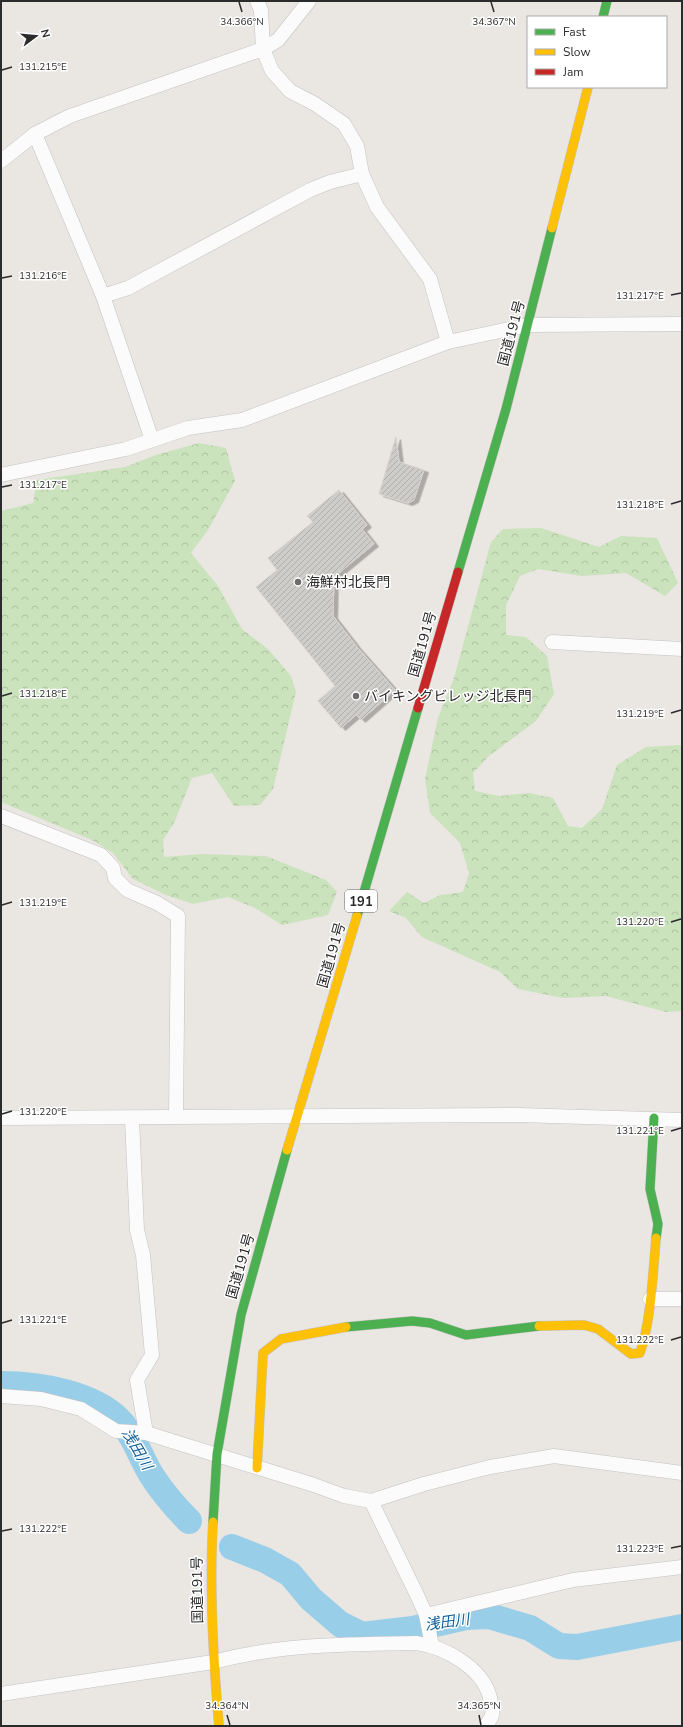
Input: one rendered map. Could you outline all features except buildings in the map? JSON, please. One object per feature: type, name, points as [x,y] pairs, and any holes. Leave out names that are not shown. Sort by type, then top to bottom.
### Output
[{"type":"main road","points":[[603,16],[606,1]]},
{"type":"main road","name":"国道191号","points":[[219,1726],[213,1662],[210,1568],[217,1454],[241,1315],[296,1117],[318,1048],[497,439],[528,325],[588,88]]},
{"type":"main road","points":[[257,1468],[263,1353],[281,1339],[336,1328],[412,1321],[430,1323],[466,1335],[540,1326],[584,1325],[598,1329],[631,1354],[640,1353],[644,1345],[658,1224],[650,1189],[654,1118]]},
{"type":"street","points":[[257,1],[261,10],[263,49],[272,71],[290,92],[315,104],[344,124],[358,146],[362,174],[377,207],[430,279],[448,342]]},
{"type":"street","points":[[1,161],[35,134],[70,116],[263,49],[278,40],[309,1]]},
{"type":"street","points":[[35,134],[103,296],[152,440]]},
{"type":"street","points":[[103,296],[128,288],[310,190],[330,182],[362,174]]},
{"type":"street","points":[[1,475],[126,449],[188,428],[242,420],[448,342],[528,325],[682,324]]},
{"type":"street","points":[[552,642],[682,650]]},
{"type":"street","points":[[1,816],[101,855],[113,868],[115,878],[127,890],[157,903],[178,916],[176,1117]]},
{"type":"street","points":[[1,1118],[132,1119],[176,1117],[519,1115],[682,1120]]},
{"type":"street","points":[[132,1119],[137,1230],[143,1255],[152,1355],[137,1380],[142,1433]]},
{"type":"street","points":[[650,1299],[682,1299]]},
{"type":"street","points":[[1,1396],[41,1399],[81,1409],[116,1431],[142,1433],[217,1454],[344,1496],[371,1501],[424,1484],[490,1467],[554,1456],[682,1473]]},
{"type":"street","points":[[371,1501],[429,1629],[453,1656],[482,1677],[490,1693],[493,1714],[486,1726]]},
{"type":"street","points":[[1,1694],[213,1662],[232,1657],[311,1645],[416,1643],[429,1629],[573,1580],[682,1567]]},
{"type":"green space","points":[[199,443],[226,448],[235,481],[208,530],[191,553],[218,586],[242,629],[269,650],[291,676],[296,692],[273,789],[260,805],[234,806],[212,773],[192,778],[175,821],[163,840],[164,857],[202,854],[266,856],[326,880],[337,892],[328,915],[282,925],[255,908],[228,897],[193,904],[166,895],[133,879],[113,853],[92,840],[1,802],[1,511],[33,503],[37,480],[125,467],[156,455]]},
{"type":"green space","points":[[541,528],[599,547],[621,536],[657,538],[678,583],[665,596],[626,573],[582,576],[538,569],[520,576],[506,605],[506,635],[526,637],[547,656],[554,694],[536,721],[489,756],[473,773],[475,791],[499,796],[529,793],[553,798],[568,826],[582,828],[602,809],[617,765],[646,747],[682,745],[682,1011],[666,1012],[606,996],[563,998],[518,989],[500,972],[422,937],[406,918],[389,911],[407,892],[424,903],[440,895],[463,892],[469,873],[460,843],[430,813],[425,779],[438,718],[454,678],[491,542],[503,529]]},
{"type":"waterway","points":[[1,1376],[22,1384]]},
{"type":"waterway","name":"浅田川","points":[[1,1384],[16,1384],[49,1388],[66,1392],[82,1397],[111,1413],[127,1429],[160,1488],[189,1521]]},
{"type":"waterway","name":"浅田川","points":[[232,1547],[265,1560],[290,1574],[311,1599],[340,1624],[362,1635],[413,1629],[466,1617],[489,1616],[530,1628],[559,1646],[577,1647],[682,1627]]},
{"type":"traffic: fast","points":[[603,16],[607,1]]},
{"type":"traffic: fast","points":[[458,572],[506,409],[552,228]]},
{"type":"traffic: fast","points":[[357,916],[418,708]]},
{"type":"traffic: fast","points":[[654,1118],[650,1189],[658,1224],[656,1238]]},
{"type":"traffic: fast","points":[[213,1522],[217,1454],[241,1315],[287,1150]]},
{"type":"traffic: fast","points":[[346,1327],[412,1321],[430,1323],[466,1335],[539,1326]]},
{"type":"traffic: slow","points":[[552,228],[588,88]]},
{"type":"traffic: slow","points":[[287,1150],[357,916]]},
{"type":"traffic: slow","points":[[539,1326],[584,1325],[598,1329],[631,1354],[640,1353],[647,1327],[653,1281],[656,1238]]},
{"type":"traffic: slow","points":[[257,1468],[263,1353],[281,1339],[346,1327]]},
{"type":"traffic: slow","points":[[213,1522],[211,1573],[212,1624],[219,1726]]},
{"type":"traffic: jam","points":[[418,708],[458,572]]},
{"type":"place","name":"海鮮村北長門","points":[[298,582]]},
{"type":"place","name":"バイキングビレッジ北長門","points":[[356,696]]}]
